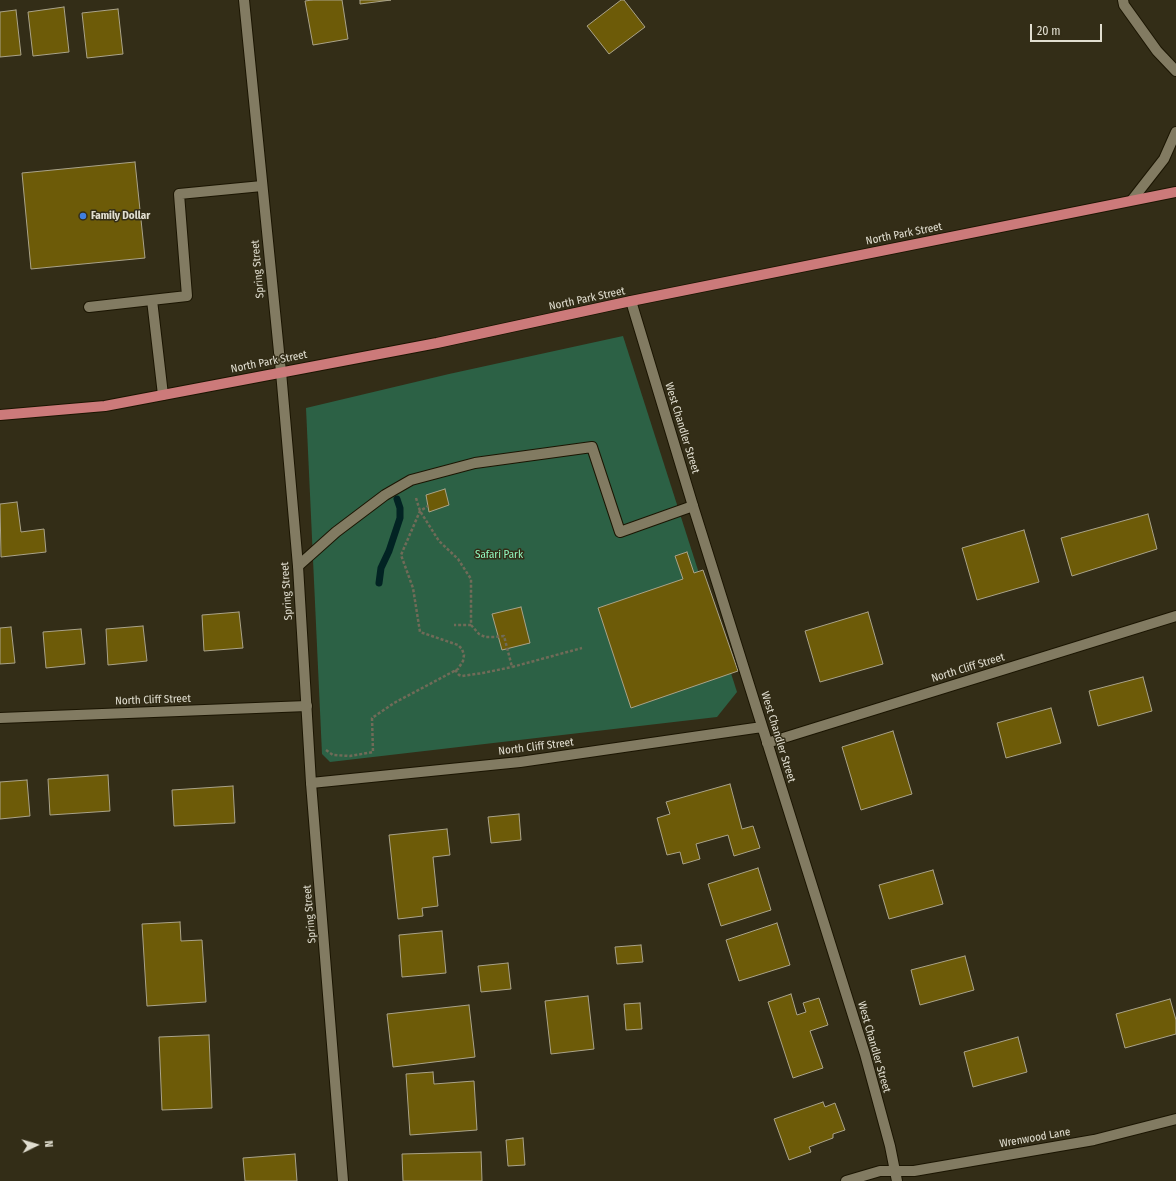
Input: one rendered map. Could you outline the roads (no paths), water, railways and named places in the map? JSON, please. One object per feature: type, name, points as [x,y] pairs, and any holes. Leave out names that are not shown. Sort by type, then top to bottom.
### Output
[{"type":"main road","name":"North Park Street","points":[[0,415],[105,406],[437,343],[631,302],[1176,192]]},
{"type":"street","name":"Spring Street","points":[[244,0],[281,372],[298,566],[311,783],[343,1181]]},
{"type":"street","points":[[1123,0],[1124,5],[1157,51],[1176,70]]},
{"type":"street","points":[[1132,200],[1164,159],[1176,132]]},
{"type":"street","points":[[89,307],[187,296],[180,194],[262,186]]},
{"type":"street","points":[[152,300],[163,395]]},
{"type":"street","name":"West Chandler Street","points":[[631,302],[693,506],[865,1054],[896,1176]]},
{"type":"street","points":[[298,566],[336,532],[385,495],[411,480],[475,463],[592,447],[620,532],[693,506]]},
{"type":"street","name":"North Cliff Street","points":[[767,743],[1176,616]]},
{"type":"street","name":"North Cliff Street","points":[[0,718],[307,706]]},
{"type":"street","name":"North Cliff Street","points":[[311,783],[520,762],[762,727]]},
{"type":"street","name":"Wrenwood Lane","points":[[846,1181],[880,1171],[896,1176],[914,1171],[1094,1140],[1176,1119]]},
{"type":"waterway","points":[[379,583],[381,568],[389,551],[400,518],[400,508],[397,499]]},
{"type":"place","name":"Family Dollar","points":[[83,216]]},
{"type":"park label","name":"Safari Park","points":[[499,555]]}]
